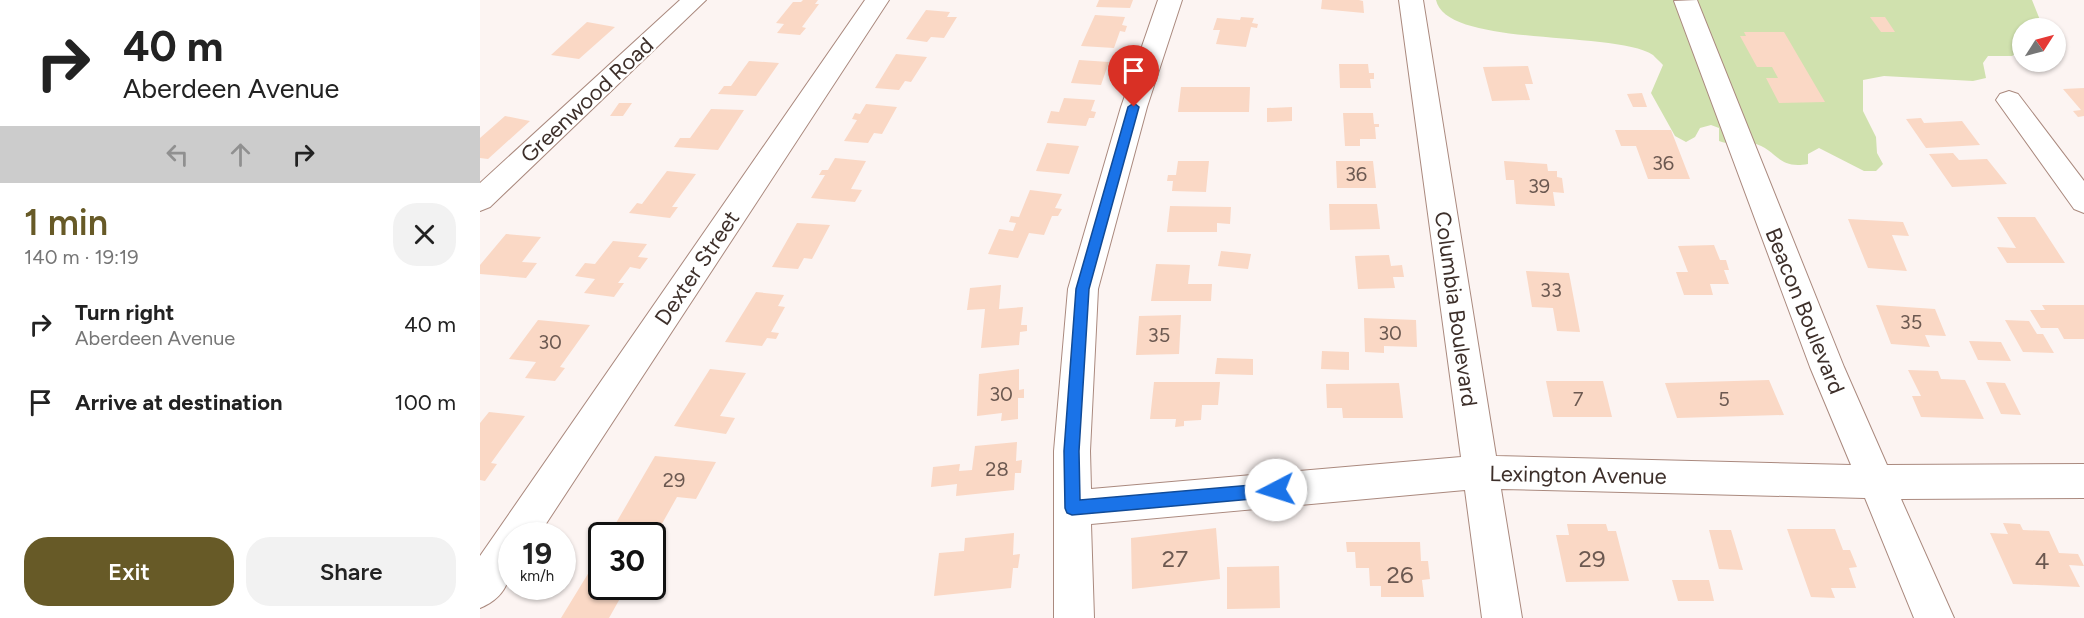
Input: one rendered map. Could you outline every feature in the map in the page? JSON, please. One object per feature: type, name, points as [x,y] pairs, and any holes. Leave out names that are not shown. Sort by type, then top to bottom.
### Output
[{"type":"street","name":"Greenwood Road","points":[[480,200],[694,0]]},
{"type":"street","name":"Dexter Street","points":[[525,522],[877,0]]},
{"type":"street","points":[[1074,618],[1072,451],[1083,289],[1134,107],[1170,0]]},
{"type":"street","name":"Columbia Boulevard","points":[[1410,0],[1502,618]]},
{"type":"street","name":"Beacon Boulevard","points":[[1686,1],[1793,283],[1934,618]]},
{"type":"street","points":[[2009,100],[2084,202]]},
{"type":"street","name":"Lexington Avenue","points":[[1072,508],[1480,472],[1876,482],[2084,481]]},
{"type":"street","points":[[480,589],[498,563]]},
{"type":"green space","points":[[1436,0],[2032,0],[2039,18],[2012,18],[2012,56],[1988,56],[1983,63],[1986,78],[1973,81],[1884,76],[1863,80],[1863,111],[1876,137],[1877,153],[1883,164],[1876,171],[1864,171],[1819,148],[1808,154],[1808,164],[1789,164],[1767,149],[1752,143],[1719,141],[1719,128],[1711,125],[1700,128],[1695,137],[1686,142],[1675,136],[1651,93],[1663,65],[1653,55],[1633,47],[1499,32],[1469,25],[1447,15]]},
{"type":"building","points":[[818,0],[815,4],[819,4],[802,27],[806,28],[800,35],[777,33],[784,24],[776,23],[793,2]]},
{"type":"building","points":[[1099,0],[1133,0],[1130,8],[1096,7]]},
{"type":"building","points":[[1322,0],[1363,1],[1364,13],[1321,9]]},
{"type":"building","points":[[926,10],[950,12],[947,17],[957,17],[944,38],[931,37],[927,42],[906,39]]},
{"type":"building","points":[[1095,15],[1125,17],[1122,25],[1127,26],[1125,32],[1120,31],[1114,48],[1081,46]]},
{"type":"building","points":[[1241,17],[1254,18],[1252,23],[1258,24],[1257,28],[1251,27],[1246,47],[1216,44],[1220,30],[1213,30],[1217,18],[1240,20]]},
{"type":"building","points":[[1870,17],[1885,17],[1895,32],[1881,32]]},
{"type":"building","points":[[587,22],[615,27],[579,59],[551,55]]},
{"type":"building","points":[[1744,32],[1784,32],[1825,102],[1779,103],[1766,78],[1778,78],[1772,67],[1757,67],[1740,36],[1746,36]]},
{"type":"building","points":[[896,54],[927,57],[911,82],[905,81],[899,90],[875,88]]},
{"type":"building","points":[[1079,60],[1109,62],[1101,85],[1071,83]]},
{"type":"building","points":[[749,61],[779,63],[756,96],[718,94],[724,86],[731,86]]},
{"type":"building","points":[[1339,64],[1368,64],[1369,73],[1374,73],[1374,79],[1370,79],[1371,88],[1340,88]]},
{"type":"building","points":[[1528,66],[1533,84],[1525,84],[1530,100],[1492,101],[1483,67]]},
{"type":"building","points":[[1181,87],[1250,87],[1249,112],[1178,112]]},
{"type":"building","points":[[2084,88],[2084,116],[2078,117],[2073,111],[2081,110],[2063,89]]},
{"type":"building","points":[[1642,93],[1647,107],[1633,107],[1627,94]]},
{"type":"building","points":[[1064,98],[1095,100],[1091,111],[1096,112],[1094,118],[1089,118],[1086,126],[1047,123],[1051,111],[1059,112]]},
{"type":"building","points":[[619,103],[632,103],[623,116],[610,116]]},
{"type":"building","points":[[866,104],[897,107],[882,134],[874,133],[868,143],[844,141],[857,120],[852,119],[855,113],[860,114]]},
{"type":"building","points":[[1292,107],[1292,121],[1267,122],[1267,108]]},
{"type":"building","points":[[711,109],[744,110],[718,150],[674,147],[680,138],[690,138]]},
{"type":"building","points":[[1343,113],[1373,113],[1374,124],[1379,124],[1379,127],[1375,127],[1376,139],[1360,139],[1360,146],[1345,146]]},
{"type":"building","points":[[505,116],[530,121],[488,159],[480,158],[480,138]]},
{"type":"building","points":[[1921,118],[1924,123],[1962,121],[1980,145],[1926,148],[1906,119]]},
{"type":"building","points":[[1615,130],[1671,130],[1690,179],[1648,179],[1636,146],[1621,146]]},
{"type":"building","points":[[1047,143],[1079,146],[1069,174],[1036,171]]},
{"type":"building","points":[[1953,153],[1959,160],[1987,159],[2007,184],[1952,187],[1929,154]]},
{"type":"building","points":[[835,158],[866,161],[851,189],[862,190],[855,202],[811,198],[825,175],[819,175],[822,170],[828,170]]},
{"type":"building","points":[[1178,161],[1209,161],[1206,192],[1172,191],[1173,181],[1167,181],[1168,175],[1176,175]]},
{"type":"building","points":[[1336,161],[1373,161],[1376,188],[1337,188]]},
{"type":"building","points":[[1504,161],[1547,164],[1548,171],[1557,171],[1557,177],[1562,178],[1564,193],[1553,192],[1555,206],[1516,204],[1514,180],[1506,180]]},
{"type":"building","points":[[667,171],[696,174],[672,207],[678,207],[670,218],[629,213],[637,203],[642,204]]},
{"type":"building","points":[[1030,190],[1062,194],[1055,208],[1062,209],[1058,216],[1052,216],[1044,235],[1029,233],[1018,258],[988,254],[999,229],[1013,231],[1016,223],[1009,222],[1011,216],[1019,217]]},
{"type":"building","points":[[1329,204],[1377,204],[1380,229],[1330,230]]},
{"type":"building","points":[[1170,206],[1231,207],[1230,224],[1217,223],[1217,232],[1167,232]]},
{"type":"building","points":[[1997,217],[2035,217],[2065,263],[2007,263],[1997,247],[2016,248]]},
{"type":"building","points":[[1848,219],[1903,222],[1909,236],[1892,235],[1907,271],[1868,268]]},
{"type":"building","points":[[797,223],[830,225],[812,259],[804,258],[798,269],[772,267]]},
{"type":"building","points":[[506,234],[541,237],[522,262],[537,263],[526,278],[480,274],[480,265]]},
{"type":"building","points":[[613,241],[647,244],[638,257],[648,258],[640,269],[630,267],[618,283],[624,283],[614,297],[584,293],[595,279],[575,276],[585,263],[595,264]]},
{"type":"building","points":[[1714,245],[1720,260],[1726,260],[1729,270],[1724,270],[1729,284],[1710,284],[1713,295],[1684,295],[1676,272],[1688,272],[1678,246]]},
{"type":"building","points":[[1221,251],[1251,254],[1248,269],[1218,266]]},
{"type":"building","points":[[1389,255],[1391,266],[1402,265],[1404,277],[1393,277],[1395,288],[1358,289],[1355,256]]},
{"type":"building","points":[[1156,264],[1190,265],[1188,284],[1212,284],[1211,301],[1151,301]]},
{"type":"building","points":[[1526,271],[1569,273],[1580,332],[1557,331],[1553,308],[1532,307]]},
{"type":"building","points":[[1001,285],[999,309],[1023,307],[1021,325],[1027,325],[1027,331],[1020,332],[1019,345],[981,348],[985,309],[967,310],[970,288]]},
{"type":"building","points":[[756,292],[784,295],[778,306],[785,307],[771,332],[779,333],[776,339],[767,338],[762,346],[725,342]]},
{"type":"building","points":[[1876,305],[1935,309],[1946,336],[1925,335],[1930,347],[1891,344]]},
{"type":"building","points":[[2042,305],[2084,305],[2084,339],[2064,339],[2058,328],[2041,328],[2030,310],[2045,310]]},
{"type":"building","points":[[1181,315],[1179,354],[1136,355],[1139,316]]},
{"type":"building","points":[[1364,318],[1416,320],[1417,347],[1384,346],[1384,353],[1365,352]]},
{"type":"building","points":[[538,320],[590,325],[560,367],[565,368],[555,381],[525,378],[536,362],[509,359]]},
{"type":"building","points":[[2005,320],[2029,321],[2037,334],[2043,334],[2054,353],[2023,352]]},
{"type":"building","points":[[1969,341],[2001,342],[2011,361],[1978,360]]},
{"type":"building","points":[[1322,351],[1349,352],[1349,370],[1321,369]]},
{"type":"building","points":[[1217,358],[1253,359],[1253,375],[1215,374]]},
{"type":"building","points":[[710,369],[746,373],[720,416],[735,418],[726,434],[674,426]]},
{"type":"building","points":[[1019,369],[1019,390],[1024,389],[1024,398],[1018,398],[1018,419],[1001,421],[1002,413],[977,416],[979,374]]},
{"type":"building","points":[[1908,370],[1938,371],[1941,379],[1965,380],[1984,419],[1921,417],[1912,396],[1921,396]]},
{"type":"building","points":[[1769,380],[1784,415],[1677,418],[1665,383]]},
{"type":"building","points":[[1546,381],[1603,381],[1612,417],[1553,417]]},
{"type":"building","points":[[1154,382],[1220,382],[1218,405],[1202,405],[1201,420],[1184,421],[1184,426],[1175,427],[1176,419],[1150,419]]},
{"type":"building","points":[[1986,382],[2005,383],[2021,415],[2001,414]]},
{"type":"building","points":[[1399,383],[1403,418],[1343,418],[1342,408],[1327,408],[1326,384]]},
{"type":"building","points":[[489,412],[525,416],[491,463],[497,464],[485,481],[480,480],[480,423]]},
{"type":"building","points":[[1017,442],[1016,461],[1022,460],[1021,473],[1015,473],[1014,490],[956,496],[957,484],[931,487],[933,467],[960,464],[959,471],[972,470],[975,446]]},
{"type":"building","points":[[655,456],[716,462],[696,499],[677,497],[663,522],[617,522]]},
{"type":"building","points":[[2003,523],[2020,524],[2023,530],[2049,531],[2059,553],[2078,554],[2084,566],[2069,565],[2080,587],[2013,584],[1990,533],[2008,534]]},
{"type":"building","points":[[1567,524],[1606,524],[1608,531],[1616,531],[1629,581],[1566,582],[1556,535],[1569,535]]},
{"type":"building","points":[[1216,528],[1220,579],[1132,589],[1131,538]]},
{"type":"building","points":[[1787,529],[1835,529],[1843,550],[1850,550],[1857,567],[1849,568],[1856,588],[1831,588],[1835,598],[1811,597]]},
{"type":"building","points":[[1709,530],[1731,530],[1743,570],[1719,569]]},
{"type":"building","points":[[1014,533],[1013,555],[1020,554],[1018,568],[1013,568],[1011,588],[934,596],[939,553],[964,551],[965,538]]},
{"type":"building","points":[[1346,542],[1420,542],[1421,561],[1428,561],[1430,579],[1422,580],[1424,597],[1381,597],[1381,586],[1370,586],[1369,568],[1356,568],[1355,552],[1347,552]]},
{"type":"building","points":[[1279,566],[1280,608],[1227,609],[1227,567]]},
{"type":"building","points":[[588,574],[588,600],[619,600],[609,618],[561,618],[572,600],[576,600],[576,593]]},
{"type":"building","points":[[1672,580],[1709,580],[1714,601],[1678,601]]},
{"type":"route","points":[[1134,107],[1083,289],[1072,451],[1072,508],[1276,490]]}]
